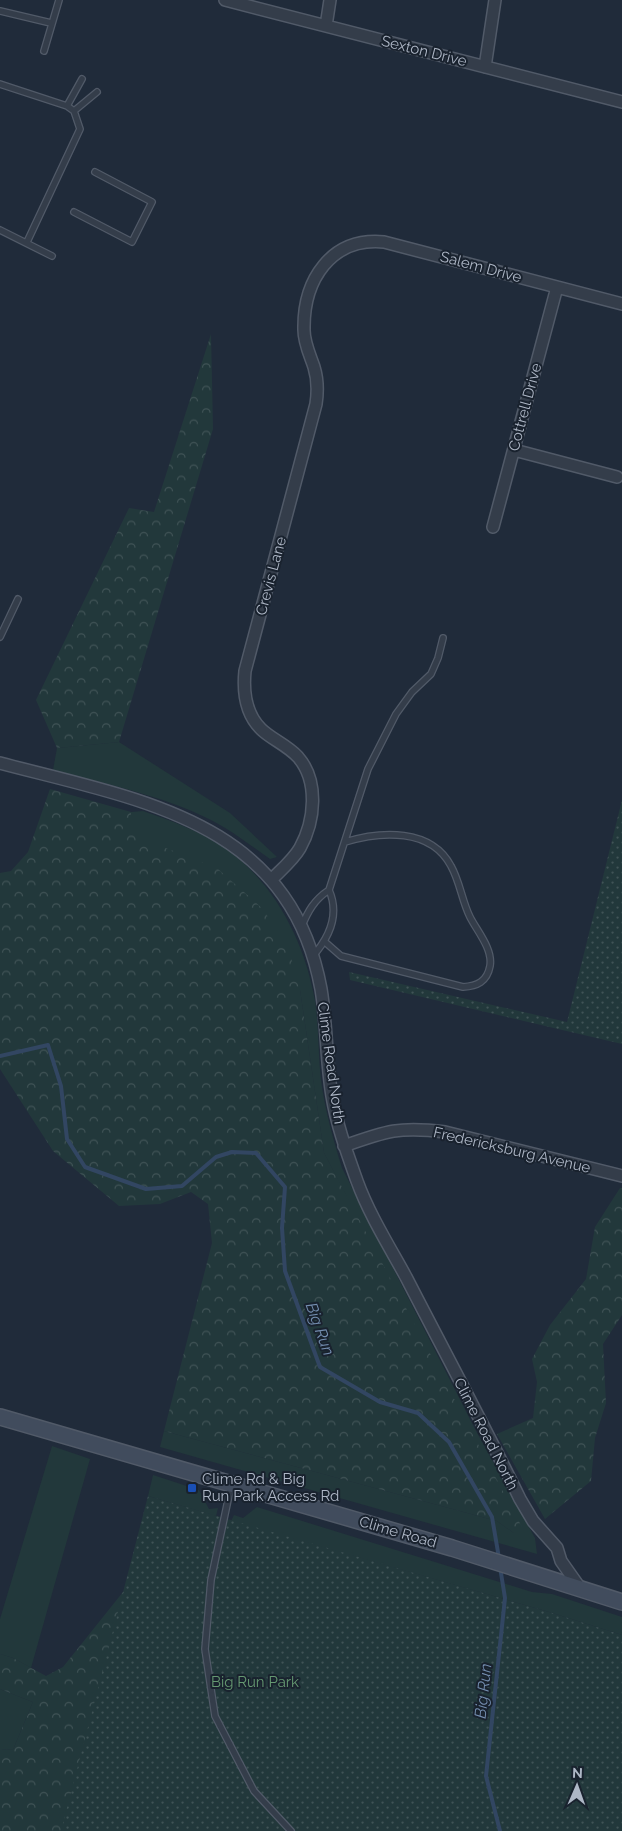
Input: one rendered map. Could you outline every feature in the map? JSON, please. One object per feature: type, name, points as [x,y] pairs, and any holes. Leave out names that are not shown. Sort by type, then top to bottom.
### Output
[{"type":"main road","name":"Clime Road","points":[[0,1417],[452,1548],[622,1602]]},
{"type":"street","name":"Sexton Drive","points":[[225,0],[622,102]]},
{"type":"street","points":[[326,26],[330,0]]},
{"type":"street","points":[[485,67],[496,0]]},
{"type":"street","name":"Salem Drive","points":[[340,249],[362,242],[384,242],[622,304]]},
{"type":"street","name":"Crevis Lane","points":[[272,879],[289,864],[300,847],[308,825],[312,800],[312,784],[298,756],[261,729],[252,716],[246,702],[245,671],[316,404],[318,386],[304,331],[305,311],[317,274],[340,249]]},
{"type":"street","name":"Cottrell Drive","points":[[493,527],[557,287]]},
{"type":"street","points":[[514,450],[617,477]]},
{"type":"street","name":"Clime Road North","points":[[0,763],[138,800],[181,816],[229,842],[272,879],[290,905],[312,957],[320,987],[332,1094],[344,1146],[360,1189],[520,1499],[533,1520],[557,1548],[561,1561],[580,1588]]},
{"type":"street","name":"Fredericksburg Avenue","points":[[344,1146],[388,1131],[424,1129],[445,1132],[622,1176]]},
{"type":"lane","points":[[44,52],[59,0]]},
{"type":"lane","points":[[0,11],[51,23]]},
{"type":"lane","points":[[67,106],[82,79]]},
{"type":"lane","points":[[0,84],[67,106],[74,111],[80,129],[27,242]]},
{"type":"lane","points":[[74,111],[97,92]]},
{"type":"lane","points":[[74,212],[132,242],[152,202],[94,172]]},
{"type":"lane","points":[[0,230],[52,256]]},
{"type":"lane","points":[[0,637],[18,599]]},
{"type":"lane","points":[[301,928],[310,907],[317,898],[329,890],[368,769],[379,746],[396,714],[412,692],[431,674],[438,658],[442,638]]},
{"type":"lane","points":[[325,942],[341,956],[463,987],[476,986],[486,978],[490,965],[488,952],[461,898],[452,868],[443,854],[414,837],[368,835],[345,842]]},
{"type":"lane","points":[[312,957],[325,942],[332,926],[334,900],[329,890]]},
{"type":"lane","points":[[232,1484],[211,1580],[205,1649],[214,1716],[254,1791],[291,1831]]},
{"type":"green space","points":[[211,334],[213,429],[119,742],[57,748],[36,700],[129,508],[154,512]]},
{"type":"green space","points":[[119,742],[230,813],[277,857],[270,859],[217,823],[172,803],[53,770],[57,748]]},
{"type":"green space","points":[[50,789],[131,812],[131,834],[218,869],[264,910],[291,957],[300,990],[324,1153],[524,1531],[514,1533],[497,1521],[164,1431],[212,1243],[208,1204],[191,1192],[160,1204],[119,1206],[53,1151],[0,1069],[0,873],[11,871],[28,852]]},
{"type":"green space","points":[[622,800],[622,1044],[350,980],[349,972],[567,1022]]},
{"type":"green space","points":[[143,811],[196,831],[225,848],[259,878],[285,916],[304,957],[315,1001],[323,1091],[342,1168],[475,1429],[535,1538],[537,1554],[160,1447],[164,1431],[497,1521],[514,1533],[388,1277],[324,1153],[300,990],[131,834],[131,812]]},
{"type":"green space","points":[[620,1188],[622,1188],[622,1315],[603,1344],[606,1403],[595,1438],[591,1481],[545,1519],[497,1434],[533,1418],[537,1382],[532,1359],[550,1325],[586,1279],[595,1227]]},
{"type":"green space","points":[[52,1446],[90,1459],[31,1668],[13,1658],[0,1654],[0,1619]]},
{"type":"green space","points":[[153,1475],[199,1490],[209,1509],[218,1508],[216,1516],[148,1496]]},
{"type":"green space","name":"Big Run Park","points":[[148,1496],[549,1612],[622,1635],[622,1831],[61,1831]]},
{"type":"green space","points":[[257,1507],[532,1592],[552,1594],[622,1617],[622,1635],[549,1612],[231,1521],[234,1515],[243,1518]]},
{"type":"green space","points":[[123,1592],[260,1831],[0,1831],[0,1749],[13,1750],[33,1702],[0,1689],[0,1654],[13,1658],[46,1676],[63,1667]]},
{"type":"green space","points":[[0,1689],[33,1702],[13,1750],[0,1749]]},
{"type":"waterway","name":"Big Run","points":[[0,1056],[48,1045],[61,1086],[67,1139],[85,1167],[146,1189],[182,1186],[216,1157],[232,1152],[256,1153],[285,1187],[282,1228],[285,1271],[320,1367],[380,1402],[418,1413],[449,1442],[492,1517],[499,1558]]},
{"type":"waterway","name":"Big Run","points":[[500,1567],[505,1598],[486,1776],[500,1831]]},
{"type":"place","name":"Clime Rd & Big Run Park Access Rd","points":[[192,1488]]}]
